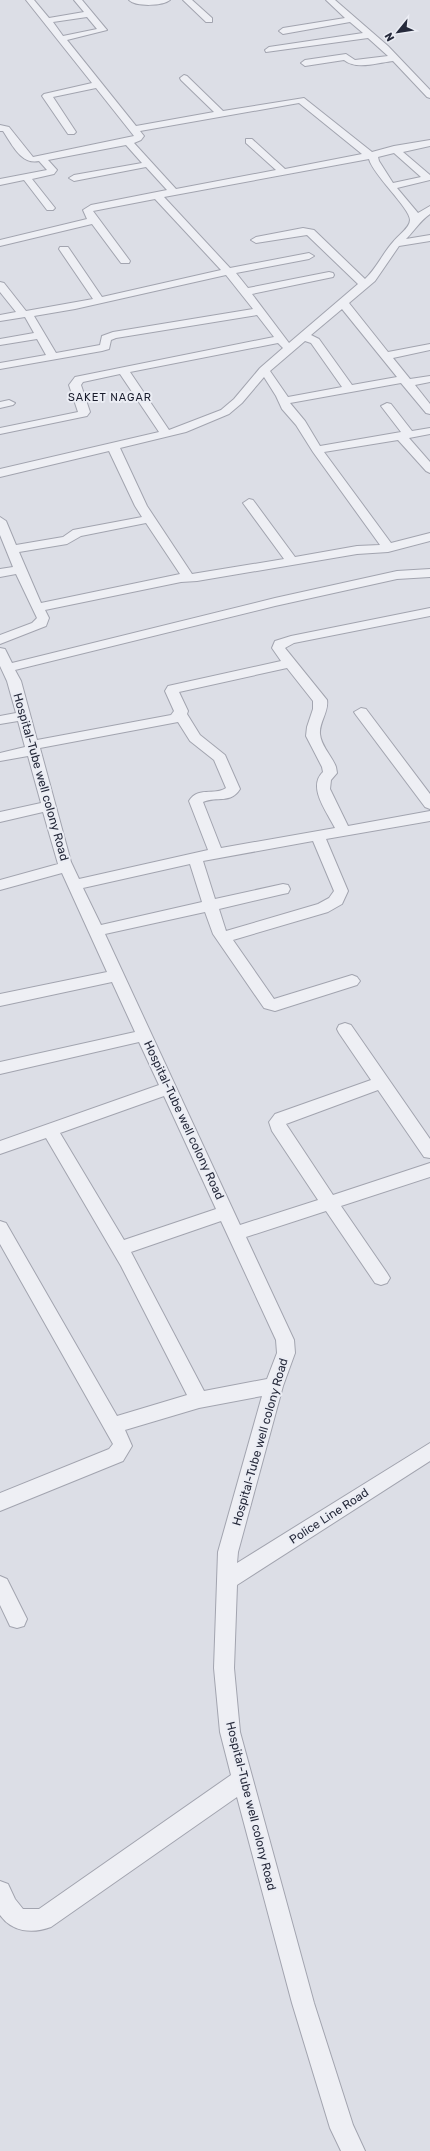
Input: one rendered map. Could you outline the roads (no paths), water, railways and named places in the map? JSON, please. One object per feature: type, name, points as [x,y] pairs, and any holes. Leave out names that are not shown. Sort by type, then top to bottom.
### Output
[{"type":"street","points":[[0,128],[6,129],[27,158],[35,160],[118,142],[129,142],[139,137],[30,0]]},
{"type":"street","points":[[60,39],[103,30],[78,0]]},
{"type":"street","points":[[133,0],[139,3],[166,0]]},
{"type":"street","points":[[187,0],[209,20]]},
{"type":"street","points":[[330,0],[395,58],[430,95]]},
{"type":"street","points":[[46,21],[89,14]]},
{"type":"street","points":[[283,31],[352,19]]},
{"type":"street","points":[[269,50],[370,35]]},
{"type":"street","points":[[305,63],[346,57],[353,63],[357,64],[395,58]]},
{"type":"street","points":[[184,78],[219,112]]},
{"type":"street","points":[[71,132],[47,96],[97,86]]},
{"type":"street","points":[[0,473],[182,430],[225,412],[238,401],[264,370],[365,285],[396,244],[413,226],[415,220],[413,213],[391,186],[371,155],[301,100],[219,112],[133,129]]},
{"type":"street","points":[[249,141],[282,171]]},
{"type":"street","points":[[129,142],[173,192]]},
{"type":"street","points":[[125,262],[100,226],[93,220],[88,210],[89,208],[430,143]]},
{"type":"street","points":[[391,186],[428,178],[394,149]]},
{"type":"street","points":[[0,182],[51,172],[52,170],[42,159]]},
{"type":"street","points":[[74,178],[149,164]]},
{"type":"street","points":[[26,177],[50,208]]},
{"type":"street","points":[[157,195],[229,271],[288,349]]},
{"type":"street","points":[[415,220],[430,209]]},
{"type":"street","points":[[0,243],[93,220]]},
{"type":"street","points":[[256,240],[310,232],[365,285]]},
{"type":"street","points":[[396,244],[430,238]]},
{"type":"street","points":[[64,249],[99,300]]},
{"type":"street","points":[[0,318],[99,300],[229,271],[309,256]]},
{"type":"street","points":[[246,292],[329,275]]},
{"type":"street","points":[[0,285],[26,314],[53,357]]},
{"type":"street","points":[[343,303],[430,411]]},
{"type":"street","points":[[0,366],[103,348],[105,346],[106,338],[113,335],[260,311]]},
{"type":"street","points":[[0,342],[40,335]]},
{"type":"street","points":[[304,336],[315,342],[349,389]]},
{"type":"street","points":[[0,431],[83,414],[84,412],[75,385],[77,380],[281,339]]},
{"type":"street","points":[[386,356],[430,347]]},
{"type":"street","points":[[124,370],[166,434]]},
{"type":"street","points":[[264,370],[284,401],[286,407],[301,423],[317,450],[388,548]]},
{"type":"street","points":[[284,401],[349,389],[430,379]]},
{"type":"street","points":[[387,406],[405,435],[430,469]]},
{"type":"street","points":[[317,450],[430,431]]},
{"type":"street","points":[[114,446],[148,519],[189,578]]},
{"type":"street","points":[[249,504],[291,560]]},
{"type":"street","points":[[12,549],[67,540],[77,533],[148,519]]},
{"type":"street","points":[[0,521],[37,608],[43,618],[41,623],[0,640]]},
{"type":"street","points":[[37,608],[189,578],[291,560],[357,550],[388,548],[430,537]]},
{"type":"street","points":[[0,573],[20,569]]},
{"type":"street","points":[[6,671],[275,602],[397,575],[430,573]]},
{"type":"street","points":[[344,831],[323,789],[324,779],[330,773],[330,766],[313,735],[322,707],[320,700],[278,648],[280,644],[284,642],[430,612]]},
{"type":"street","name":"Hospital-Tube well colony Road","points":[[0,652],[24,716],[67,867],[285,1340],[286,1352],[274,1386],[228,1552],[224,1668],[230,1732],[244,1779],[303,2003],[342,2128],[353,2151]]},
{"type":"street","points":[[216,853],[196,801],[203,797],[228,794],[233,789],[220,758],[195,738],[180,714],[181,711],[172,691],[174,689],[290,663]]},
{"type":"street","points":[[361,712],[430,804]]},
{"type":"street","points":[[0,756],[175,718],[180,714]]},
{"type":"street","points":[[0,720],[24,716]]},
{"type":"street","points":[[0,817],[49,806]]},
{"type":"street","points":[[75,885],[216,853],[430,816]]},
{"type":"street","points":[[223,937],[334,904],[339,898],[341,892],[318,836]]},
{"type":"street","points":[[195,858],[213,920],[269,1004],[275,1005],[352,981]]},
{"type":"street","points":[[0,884],[67,867]]},
{"type":"street","points":[[96,931],[283,889]]},
{"type":"street","points":[[0,1000],[117,975]]},
{"type":"street","points":[[345,1029],[430,1152]]},
{"type":"street","points":[[0,1068],[145,1035]]},
{"type":"street","points":[[381,1278],[278,1127],[277,1122],[281,1118],[383,1082]]},
{"type":"street","points":[[0,1148],[169,1088]]},
{"type":"street","points":[[49,1130],[119,1249],[199,1400]]},
{"type":"street","points":[[236,1233],[430,1170]]},
{"type":"street","points":[[119,1249],[227,1212]]},
{"type":"street","points":[[0,1228],[123,1446],[116,1455],[0,1502]]},
{"type":"street","points":[[113,1426],[199,1400],[274,1386]]},
{"type":"street","name":"Police Line Road","points":[[228,1580],[430,1451]]},
{"type":"street","points":[[0,1585],[17,1619]]},
{"type":"street","points":[[0,1892],[7,1908],[17,1919],[30,1922],[43,1919],[244,1779]]},
{"type":"district","name":"SAKET NAGAR","points":[[110,397]]}]
